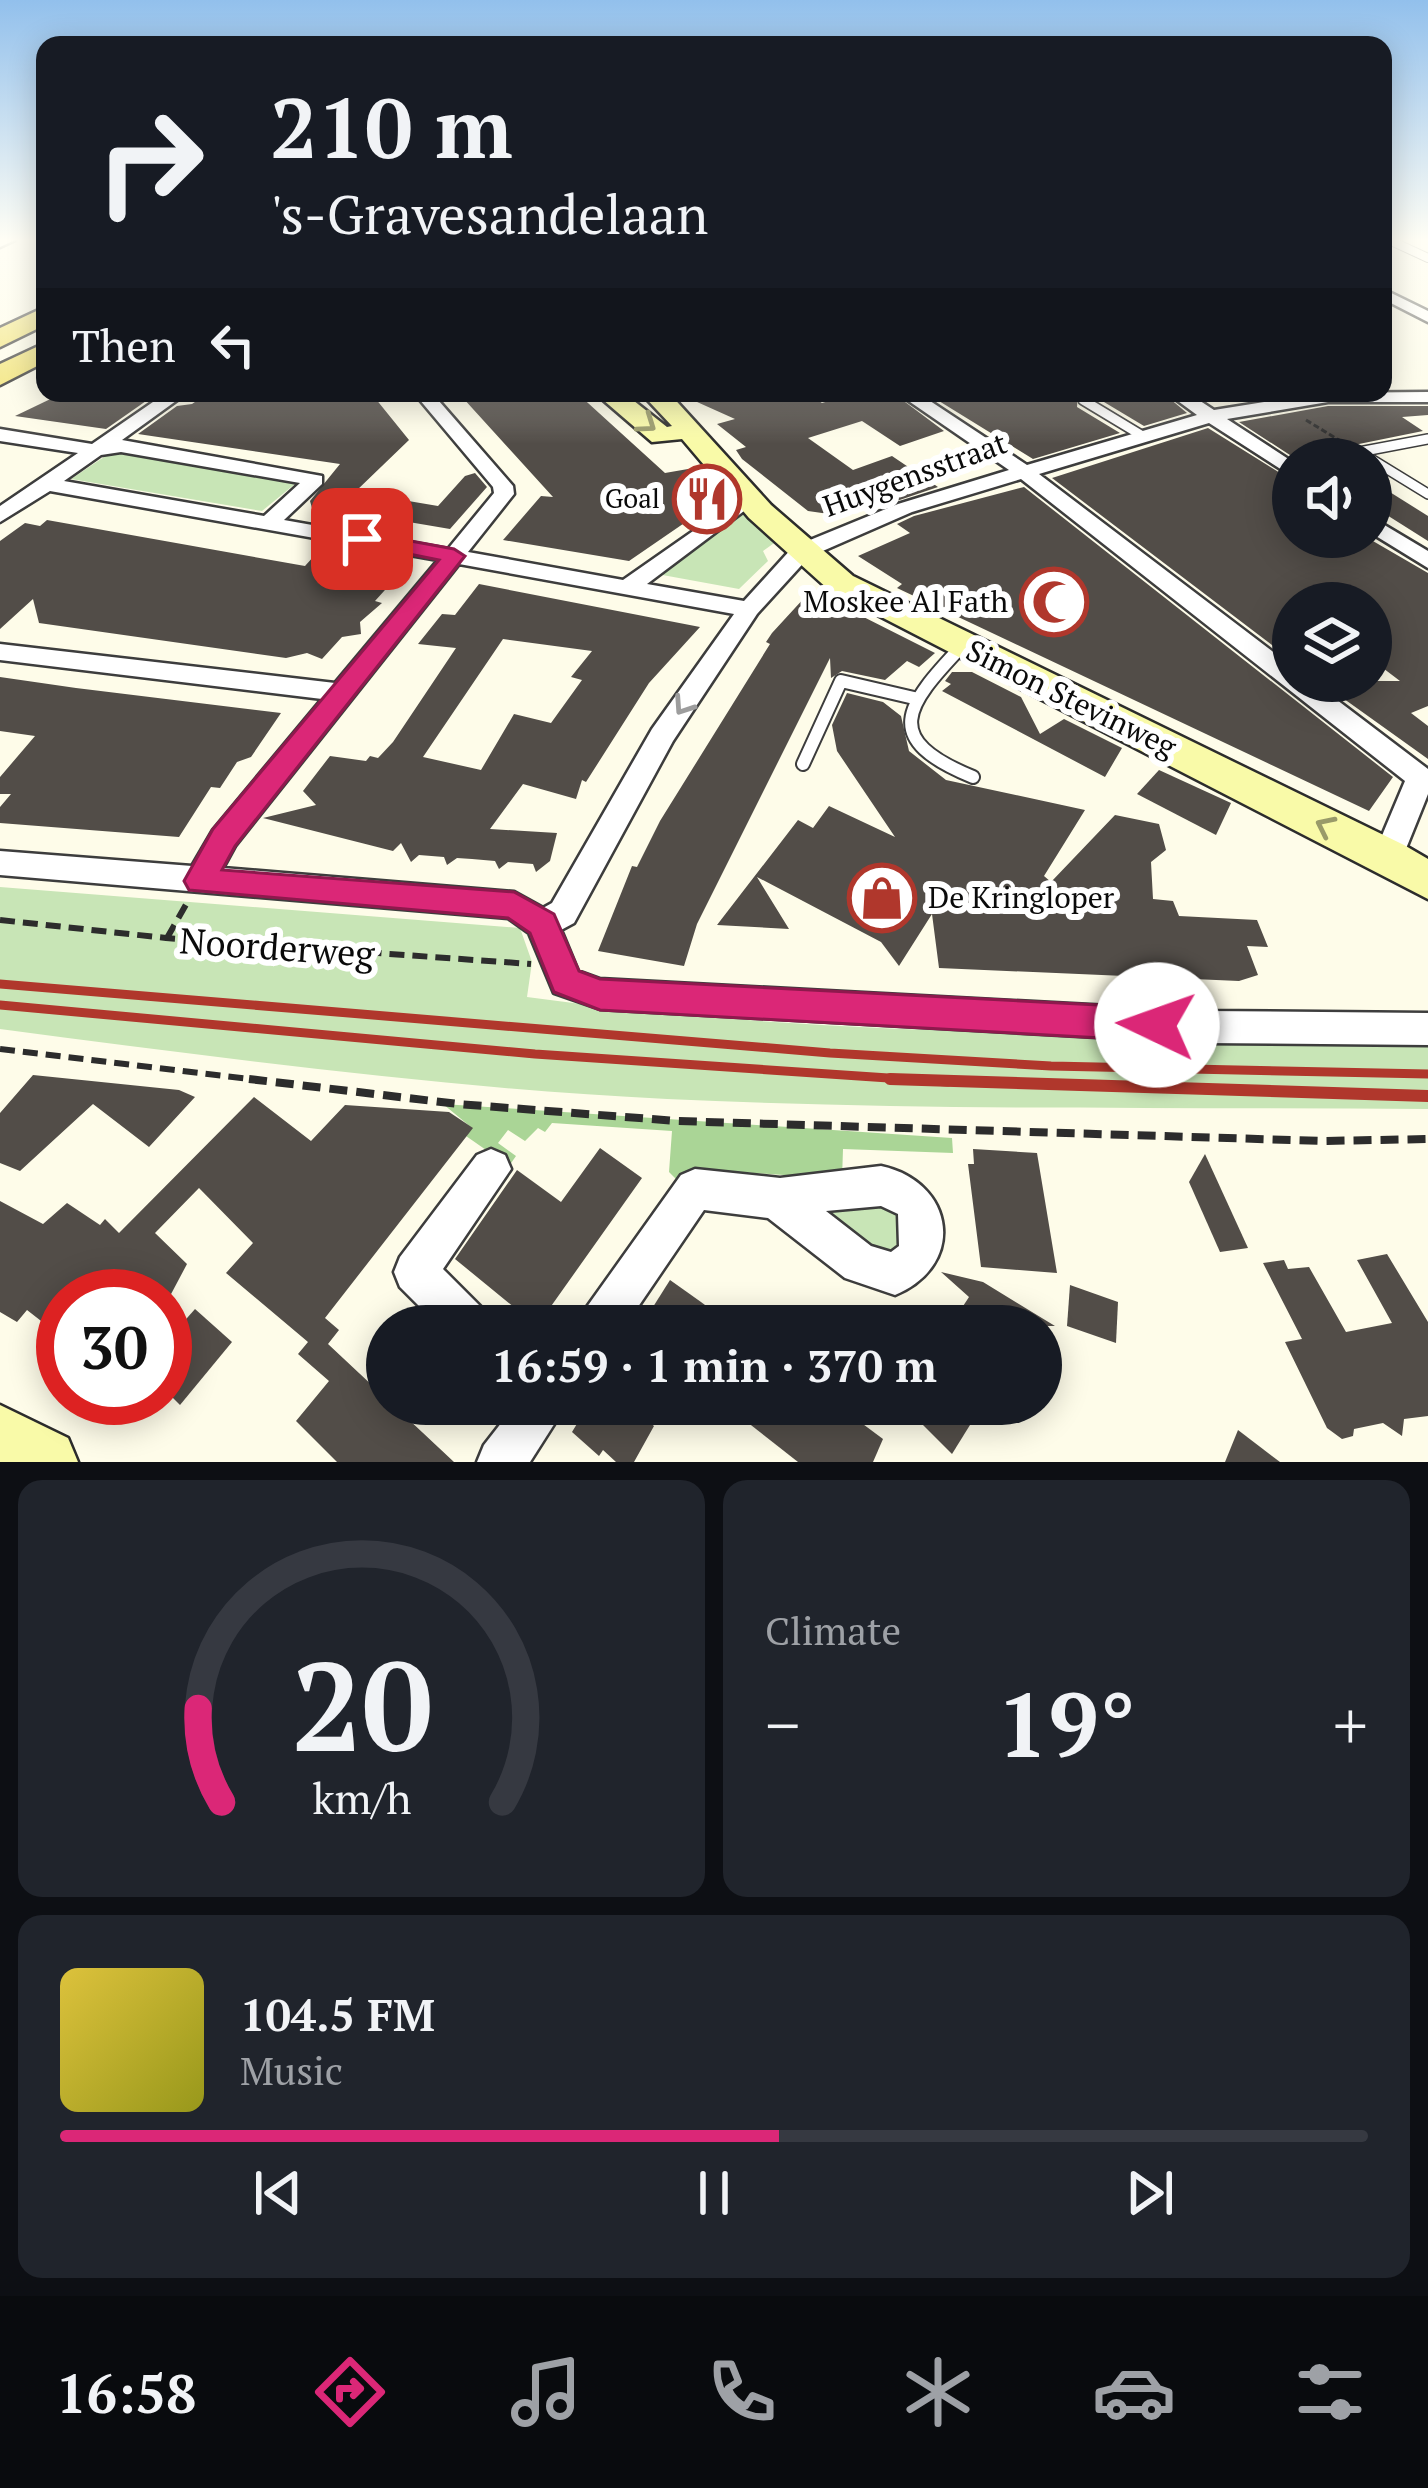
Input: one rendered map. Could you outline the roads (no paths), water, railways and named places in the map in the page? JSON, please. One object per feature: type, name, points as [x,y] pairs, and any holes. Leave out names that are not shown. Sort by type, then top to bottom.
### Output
[{"type":"main road","points":[[0,339],[36,320]]},
{"type":"main road","points":[[0,376],[36,355]]},
{"type":"street","points":[[1392,381],[1425,402]]},
{"type":"street","name":"Huygensstraat","points":[[1392,400],[1425,402]]},
{"type":"street","points":[[0,516],[165,402]]},
{"type":"street","points":[[200,881],[224,838],[504,494],[503,486],[431,402]]},
{"type":"street","points":[[619,402],[662,436],[691,429]]},
{"type":"street","name":"Simon Stevinweg","points":[[663,402],[801,552],[841,583],[1428,881]]},
{"type":"street","points":[[920,402],[1023,471],[1272,663]]},
{"type":"street","points":[[1190,402],[1272,457]]},
{"type":"street","name":"Huygensstraat","points":[[548,941],[662,736],[749,609],[801,552],[905,508],[1141,435],[1270,402]]},
{"type":"street","points":[[0,435],[95,450],[122,446],[316,480],[270,522]]},
{"type":"street","points":[[46,484],[749,609]]},
{"type":"street","points":[[629,586],[749,498]]},
{"type":"street","points":[[1392,538],[1428,561]]},
{"type":"street","points":[[0,652],[342,693]]},
{"type":"street","points":[[1322,702],[1420,778],[1388,857]]},
{"type":"street","name":"Noorderweg","points":[[0,863],[514,905],[548,941],[573,987],[600,994],[1204,1028],[1426,1021]]},
{"type":"street","points":[[449,1305],[415,1272],[491,1169]]},
{"type":"street","points":[[614,1305],[695,1189],[776,1198]]},
{"type":"street","points":[[500,1462],[528,1425]]},
{"type":"street","points":[[0,1439],[44,1462]]},
{"type":"lane","points":[[1086,402],[1141,435]]},
{"type":"lane","points":[[1392,450],[1428,439]]},
{"type":"lane","points":[[1392,472],[1428,494]]},
{"type":"lane","points":[[962,646],[914,698],[911,730],[916,743],[939,764],[974,777]]},
{"type":"lane","points":[[803,764],[841,681],[914,698]]},
{"type":"railway","points":[[0,984],[830,1053],[1051,1066],[1428,1074]]},
{"type":"railway","points":[[0,1005],[535,1054],[916,1080]]},
{"type":"railway","points":[[890,1079],[916,1080]]},
{"type":"railway","points":[[916,1080],[1428,1096]]},
{"type":"railway","points":[[916,1080],[948,1082]]},
{"type":"place","name":"Goal","points":[[707,499]]},
{"type":"place","name":"Moskee Al Fath","points":[[1054,602]]},
{"type":"place","name":"De Kringloper","points":[[882,898]]}]
